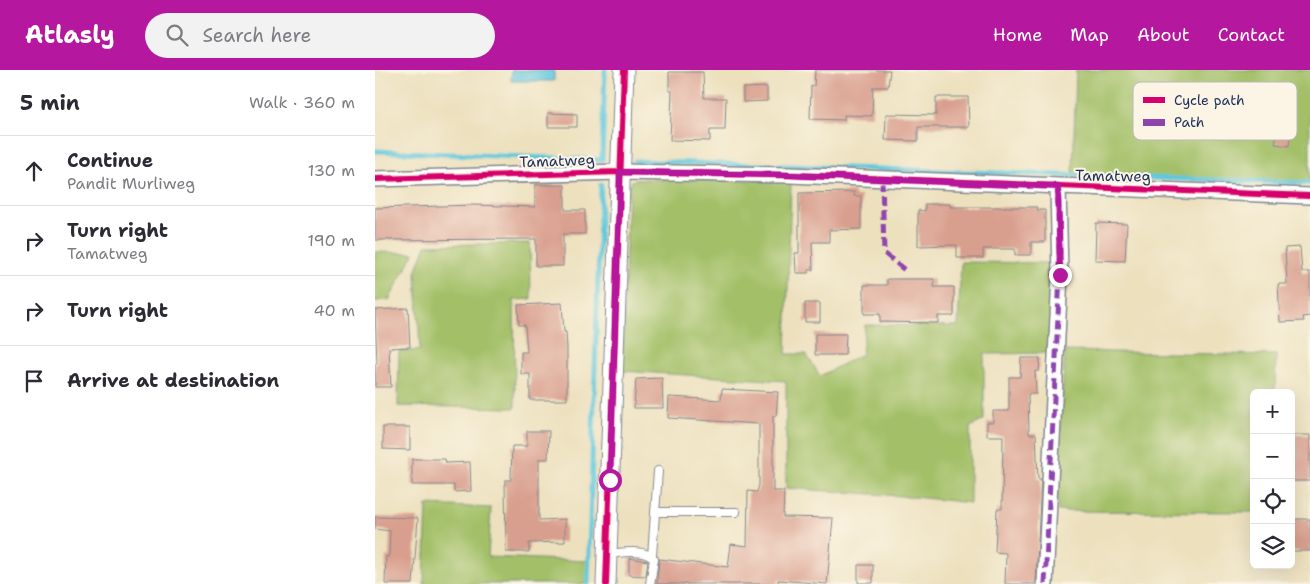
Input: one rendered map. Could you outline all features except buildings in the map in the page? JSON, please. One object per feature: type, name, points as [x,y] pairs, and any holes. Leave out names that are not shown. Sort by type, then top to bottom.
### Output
[{"type":"street","points":[[606,584],[624,70]]},
{"type":"street","name":"Tamatweg","points":[[375,179],[620,172],[808,176],[1310,196]]},
{"type":"street","points":[[1045,584],[1060,275],[1058,187]]},
{"type":"lane","points":[[650,584],[655,559],[652,556],[658,471]]},
{"type":"lane","points":[[655,512],[736,512]]},
{"type":"lane","points":[[607,554],[641,553],[652,556]]},
{"type":"green space","points":[[1076,70],[1310,70],[1310,183],[1073,174]]},
{"type":"green space","points":[[636,179],[791,181],[786,354],[806,354],[820,376],[862,354],[865,325],[958,326],[961,262],[1056,263],[1054,353],[984,354],[984,420],[970,427],[970,503],[786,488],[786,381],[622,371],[628,191],[631,182]]},
{"type":"green space","points":[[530,243],[531,299],[514,300],[515,408],[398,406],[399,352],[420,350],[416,272],[426,245]]},
{"type":"green space","points":[[375,252],[414,253],[389,300],[375,301]]},
{"type":"green space","points":[[1065,351],[1276,355],[1275,389],[1250,389],[1250,512],[1058,511],[1057,486]]},
{"type":"green space","points":[[427,505],[491,508],[488,557],[589,561],[588,584],[424,584]]},
{"type":"water","points":[[512,70],[554,70],[554,81],[511,81]]},
{"type":"waterway","points":[[375,151],[602,160],[605,70]]},
{"type":"waterway","points":[[635,161],[1310,183]]},
{"type":"waterway","points":[[588,584],[601,185]]},
{"type":"marked path","points":[[882,179],[884,253],[907,272]]},
{"type":"marked path","points":[[1045,584],[1060,275],[1058,187]]},
{"type":"cycle path","points":[[606,584],[624,70]]},
{"type":"cycle path","points":[[375,179],[620,172],[789,175],[1310,196]]},
{"type":"route","points":[[610,480],[620,172],[789,175],[1058,187],[1060,275]]}]
